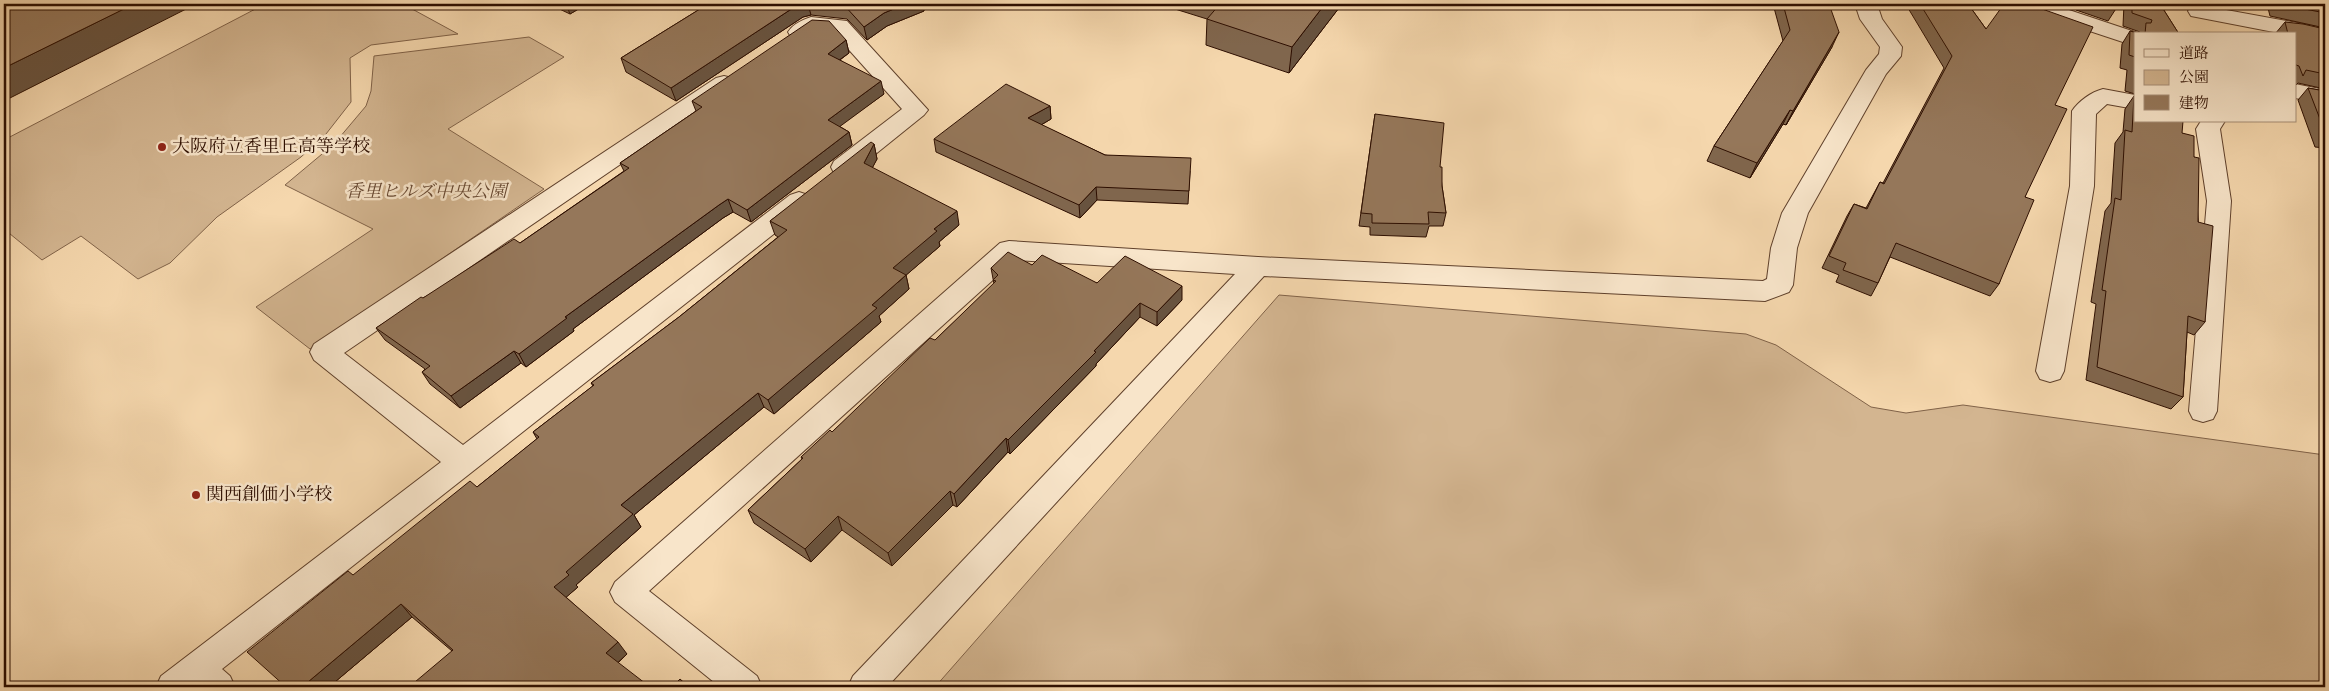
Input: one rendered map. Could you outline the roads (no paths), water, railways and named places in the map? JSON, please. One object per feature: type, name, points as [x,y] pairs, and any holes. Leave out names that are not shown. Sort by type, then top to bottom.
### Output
[{"type":"street","points":[[745,687],[626,592],[1009,250],[1258,266],[1765,291],[1780,285],[1784,248],[1795,213],[1877,70],[1890,56],[1891,47],[1871,18],[1866,4]]},
{"type":"street","points":[[2031,4],[2134,39]]},
{"type":"street","points":[[2197,7],[2213,32]]},
{"type":"street","points":[[2197,7],[2325,35]]},
{"type":"street","points":[[196,681],[462,462],[916,110],[839,26],[811,24],[778,46]]},
{"type":"street","points":[[462,462],[324,352],[745,68]]},
{"type":"street","points":[[2296,91],[2325,97]]},
{"type":"street","points":[[2050,371],[2082,186],[2085,132],[2084,111],[2103,96],[2134,102]]},
{"type":"street","points":[[2203,124],[2219,201],[2203,411]]},
{"type":"street","points":[[866,687],[1258,266]]},
{"type":"place","name":"大阪府立香里丘高等学校","points":[[162,147]]},
{"type":"place","name":"関西創価小学校","points":[[196,495]]},
{"type":"park label","name":"香里ヒルズ中央公園","points":[[426,192]]}]
